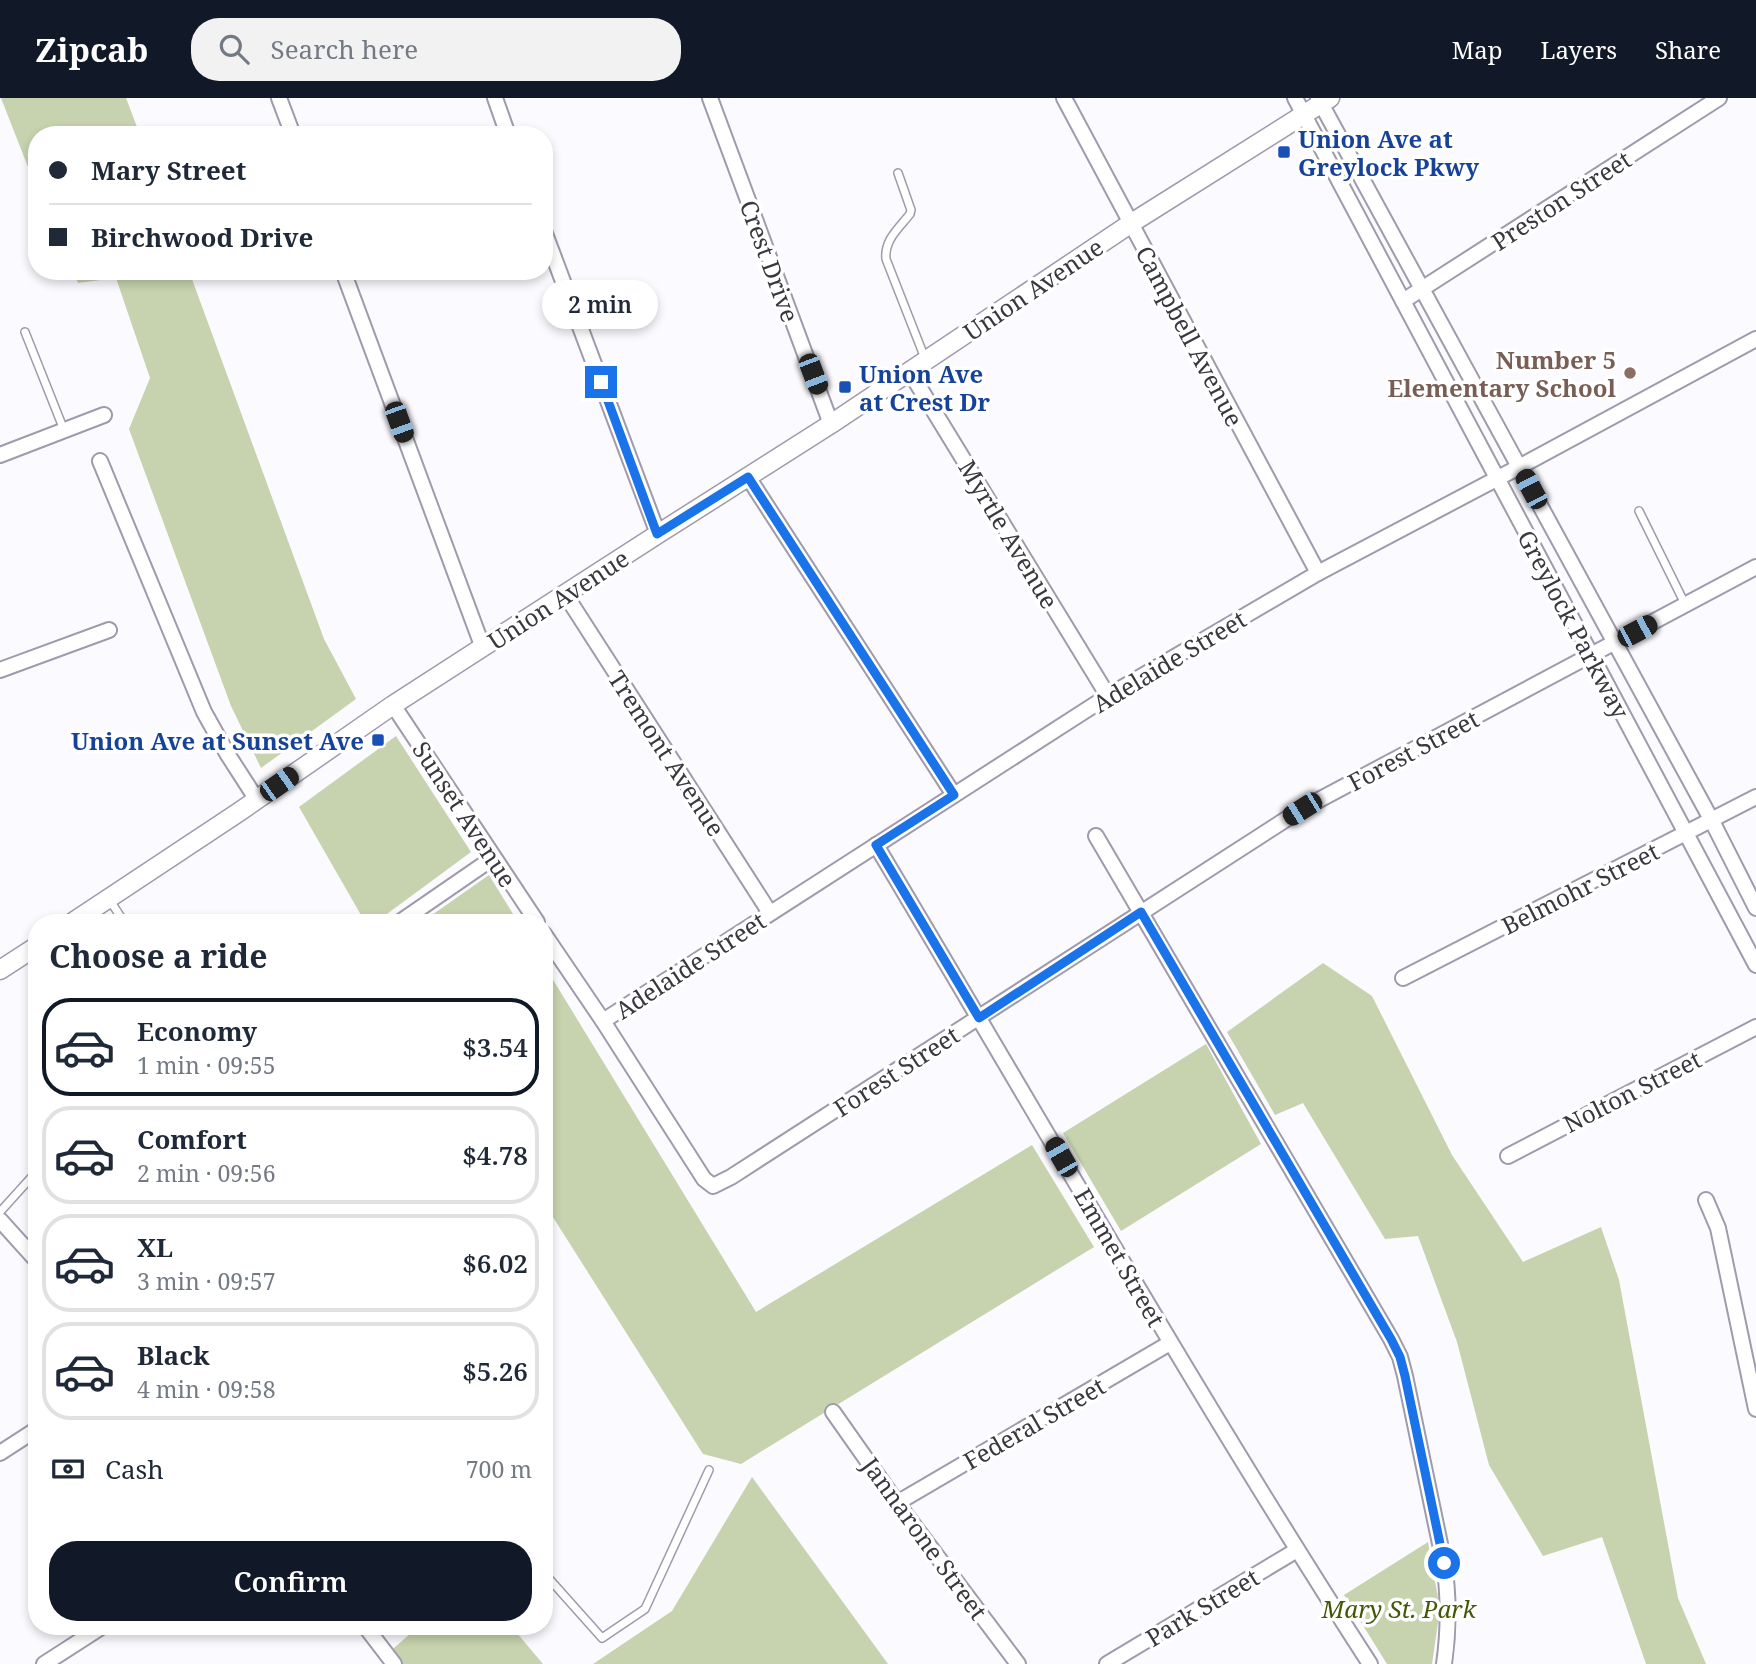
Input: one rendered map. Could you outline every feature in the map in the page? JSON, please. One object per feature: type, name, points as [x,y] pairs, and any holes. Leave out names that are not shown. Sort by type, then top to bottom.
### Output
[{"type":"street","points":[[279,98],[290,126]]},
{"type":"street","points":[[495,98],[505,126]]},
{"type":"street","name":"Crest Drive","points":[[710,98],[831,424]]},
{"type":"street","name":"Campbell Avenue","points":[[1064,98],[1318,573]]},
{"type":"street","name":"Greylock Parkway","points":[[1295,98],[1756,965]]},
{"type":"street","name":"Preston Street","points":[[1403,301],[1719,98]]},
{"type":"street","name":"Union Avenue","points":[[85,914],[257,800],[393,705],[831,424],[1130,224],[1304,115],[1323,100]]},
{"type":"street","name":"Greylock Parkway","points":[[1323,100],[1712,821],[1756,908]]},
{"type":"street","points":[[553,254],[657,534]]},
{"type":"street","points":[[346,280],[483,648]]},
{"type":"street","name":"Adelaide Street","points":[[603,1021],[1108,696],[1318,573],[1756,339]]},
{"type":"street","name":"Myrtle Avenue","points":[[910,372],[1108,696]]},
{"type":"street","points":[[0,455],[104,415]]},
{"type":"street","points":[[100,461],[204,712],[257,800]]},
{"type":"street","points":[[748,477],[954,795]]},
{"type":"street","name":"Forest Street","points":[[603,1021],[704,1179],[713,1186],[764,1156],[1302,809],[1756,567]]},
{"type":"street","name":"Tremont Avenue","points":[[565,594],[770,913]]},
{"type":"street","points":[[0,670],[109,630]]},
{"type":"street","name":"Sunset Avenue","points":[[393,705],[532,914]]},
{"type":"street","name":"Belmohr Street","points":[[1403,978],[1756,797]]},
{"type":"street","points":[[1096,836],[1385,1327],[1400,1357],[1448,1590],[1449,1616],[1444,1664]]},
{"type":"street","name":"Emmet Street","points":[[876,845],[1170,1343],[1370,1664]]},
{"type":"street","points":[[412,914],[493,858]]},
{"type":"street","points":[[553,947],[603,1021]]},
{"type":"street","points":[[0,970],[28,952]]},
{"type":"street","name":"Nolton Street","points":[[1507,1156],[1756,1027]]},
{"type":"street","points":[[1706,1200],[1718,1228],[1756,1409]]},
{"type":"street","points":[[0,1220],[28,1251]]},
{"type":"street","name":"Federal Street","points":[[897,1503],[1170,1343]]},
{"type":"street","name":"Jannarone Street","points":[[834,1412],[897,1503],[1018,1664]]},
{"type":"street","points":[[0,1453],[28,1435]]},
{"type":"street","name":"Park Street","points":[[1107,1664],[1297,1550]]},
{"type":"street","points":[[44,1664],[89,1635]]},
{"type":"street","points":[[372,1635],[394,1664]]},
{"type":"lane","points":[[898,173],[911,210],[888,242],[886,259],[926,361]]},
{"type":"lane","points":[[25,332],[64,430]]},
{"type":"lane","points":[[1639,511],[1685,605]]},
{"type":"lane","points":[[108,898],[119,914]]},
{"type":"lane","points":[[0,1212],[28,1181]]},
{"type":"lane","points":[[553,1583],[602,1638],[645,1609],[709,1470]]},
{"type":"green space","points":[[1,98],[126,98],[137,126],[28,126],[28,167]]},
{"type":"green space","points":[[77,280],[101,280],[78,283]]},
{"type":"green space","points":[[117,280],[192,280],[324,639],[356,699],[261,768],[231,706],[129,429],[150,378]]},
{"type":"green space","points":[[396,736],[471,852],[387,914],[360,914],[299,807]]},
{"type":"green space","points":[[489,875],[513,914],[433,914]]},
{"type":"green space","points":[[1323,963],[1372,996],[1452,1155],[1523,1262],[1601,1227],[1619,1280],[1678,1598],[1706,1664],[1646,1664],[1602,1537],[1543,1556],[1489,1465],[1457,1342],[1418,1236],[1385,1239],[1303,1103],[1275,1115],[1227,1032]]},
{"type":"green space","points":[[553,980],[756,1312],[1032,1145],[1094,1247],[741,1464],[703,1454],[553,1217]]},
{"type":"green space","points":[[1206,1044],[1261,1144],[1121,1231],[1063,1133]]},
{"type":"green space","points":[[752,1477],[888,1664],[593,1664],[672,1611]]},
{"type":"green space","name":"Mary St. Park","points":[[1428,1542],[1440,1609],[1432,1664],[1387,1664],[1344,1595]]},
{"type":"green space","points":[[409,1635],[519,1635],[543,1664],[394,1664],[387,1654]]},
{"type":"place","name":"Union Ave at Greylock Pkwy","points":[[1284,152]]},
{"type":"place","name":"Number 5 Elementary School","points":[[1630,373]]},
{"type":"place","name":"Union Ave at Crest Dr","points":[[845,387]]},
{"type":"place","name":"Union Ave at Sunset Ave","points":[[378,740]]},
{"type":"route","points":[[601,382],[657,534],[748,477],[954,795],[876,845],[979,1018],[1141,912],[1400,1357],[1444,1563]]}]
